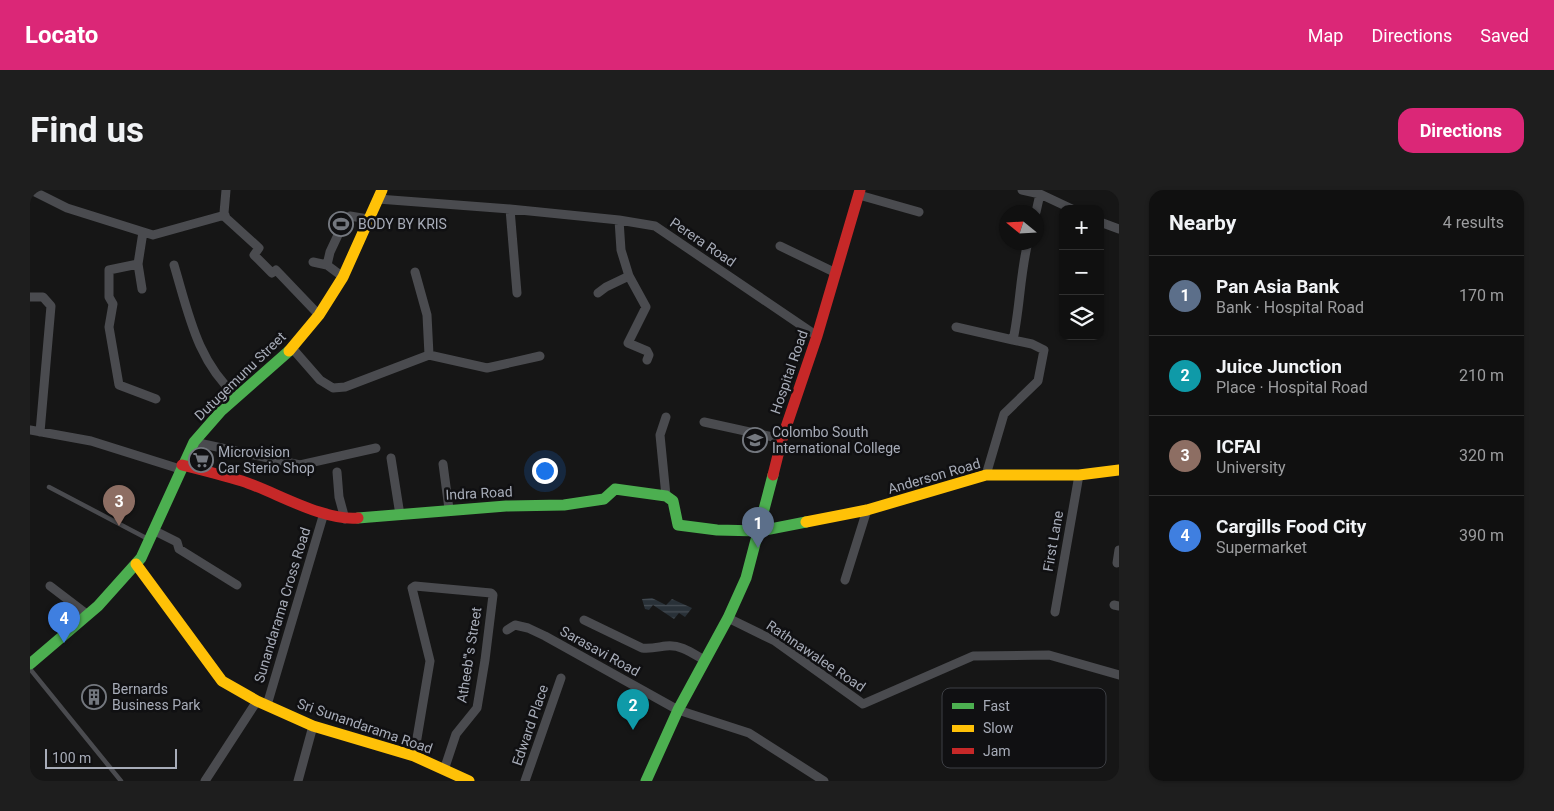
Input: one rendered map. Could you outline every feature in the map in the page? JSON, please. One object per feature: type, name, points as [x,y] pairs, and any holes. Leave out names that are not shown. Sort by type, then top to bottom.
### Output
[{"type":"main road","name":"Hospital Road","points":[[646,781],[678,710],[728,618],[746,578],[760,531],[782,439],[817,336],[859,192]]},
{"type":"main road","name":"Dutugemunu Street","points":[[30,664],[88,615],[136,564],[152,535],[181,467],[194,442],[222,410],[292,348],[319,315],[343,276],[380,195]]},
{"type":"main road","name":"Indra Road","points":[[181,467],[242,481],[324,513],[345,519],[449,509],[564,505],[604,499],[615,489],[666,496]]},
{"type":"main road","name":"Anderson Road","points":[[760,531],[867,510],[986,475],[1078,475],[1119,470]]},
{"type":"main road","points":[[666,496],[673,501],[678,525],[717,530],[760,531]]},
{"type":"main road","name":"Sri Sunandarama Road","points":[[136,564],[222,680],[262,703],[313,726],[414,756],[469,781]]},
{"type":"street","points":[[31,190],[67,208],[153,235],[224,216]]},
{"type":"street","points":[[224,216],[226,190]]},
{"type":"street","points":[[1022,190],[1040,194],[1063,205]]},
{"type":"street","points":[[859,192],[919,212]]},
{"type":"street","points":[[1038,205],[1040,194]]},
{"type":"street","name":"Perera Road","points":[[380,195],[619,220],[655,226],[817,336]]},
{"type":"street","points":[[510,208],[517,293]]},
{"type":"street","points":[[224,216],[259,248],[254,255],[272,273],[276,270],[319,315]]},
{"type":"street","points":[[327,265],[330,252],[345,220],[350,216],[368,219]]},
{"type":"street","points":[[619,220],[621,250],[629,276],[646,307],[628,343],[647,351],[649,355],[647,360]]},
{"type":"street","points":[[1104,223],[1119,229]]},
{"type":"street","points":[[142,289],[138,264],[143,232]]},
{"type":"street","points":[[780,246],[836,273]]},
{"type":"street","points":[[1013,340],[1026,250]]},
{"type":"street","points":[[313,262],[327,265],[343,276]]},
{"type":"street","points":[[138,264],[109,270],[109,297],[113,304],[109,327],[120,384],[156,399]]},
{"type":"street","points":[[174,265],[196,340],[204,356],[226,388],[237,397]]},
{"type":"street","points":[[416,272],[427,315],[429,356]]},
{"type":"street","points":[[598,293],[629,276]]},
{"type":"street","points":[[30,297],[43,297],[51,306],[40,432]]},
{"type":"street","points":[[956,327],[1032,344],[1044,350],[1038,381],[1004,414],[986,475]]},
{"type":"street","points":[[292,348],[320,380],[333,388],[345,387],[429,356],[488,368],[540,356]]},
{"type":"street","points":[[666,417],[660,435],[666,496]]},
{"type":"street","points":[[704,422],[782,439]]},
{"type":"street","points":[[30,430],[91,442],[181,467]]},
{"type":"street","points":[[194,442],[300,465],[376,448]]},
{"type":"street","points":[[391,458],[400,515]]},
{"type":"street","points":[[443,464],[449,509]]},
{"type":"street","points":[[338,472],[339,497],[345,519]]},
{"type":"street","name":"First Lane","points":[[1055,612],[1078,475]]},
{"type":"street","points":[[845,580],[867,510]]},
{"type":"street","name":"Sunandarama Cross Road","points":[[204,781],[262,703],[324,513]]},
{"type":"street","points":[[152,535],[177,542],[179,549],[237,585]]},
{"type":"street","points":[[1117,563],[1119,550]]},
{"type":"street","points":[[50,586],[88,615]]},
{"type":"street","name":"Atheeb'''s Street","points":[[414,756],[430,661],[412,588],[415,586],[491,593],[493,595],[478,708],[456,734],[444,770]]},
{"type":"street","name":"Rathnawalee Road","points":[[728,618],[775,641],[864,704],[973,656],[1049,655],[1119,675]]},
{"type":"street","points":[[584,620],[642,648],[652,649],[673,646],[682,648],[704,660]]},
{"type":"street","name":"Sarasavi Road","points":[[507,630],[515,625],[528,628],[678,710],[749,733],[811,778],[824,781]]},
{"type":"street","name":"Edward Place","points":[[525,781],[561,678]]},
{"type":"street","points":[[298,781],[313,726]]},
{"type":"lane","points":[[49,487],[152,535]]},
{"type":"lane","points":[[30,670],[121,781]]},
{"type":"shaded area","points":[[652,598],[666,605],[672,599],[692,608],[685,617],[679,613],[674,619],[653,605],[649,610],[645,609],[642,599]]},
{"type":"traffic: fast","points":[[30,664],[98,606],[141,558],[194,442],[222,410],[289,351]]},
{"type":"traffic: fast","points":[[646,781],[678,710],[728,618],[746,578],[773,475]]},
{"type":"traffic: fast","points":[[358,518],[506,506],[564,505],[604,499],[615,489],[666,496],[673,501],[678,525],[717,530],[760,531],[806,522]]},
{"type":"traffic: slow","points":[[289,351],[319,315],[343,277],[382,190]]},
{"type":"traffic: slow","points":[[806,522],[867,510],[986,475],[1079,475],[1119,470]]},
{"type":"traffic: slow","points":[[136,564],[222,681],[257,701],[313,726],[414,756],[469,781]]},
{"type":"traffic: jam","points":[[773,475],[782,439],[817,336],[860,190]]},
{"type":"traffic: jam","points":[[182,465],[242,481],[314,511],[344,518],[358,518]]},
{"type":"place","name":"BODY BY KRIS","points":[[341,224]]},
{"type":"place","name":"Colombo South International College","points":[[755,440]]},
{"type":"place","name":"Microvision Car Sterio Shop","points":[[201,460]]},
{"type":"place","name":"ICFAI","points":[[119,526]]},
{"type":"place","name":"Pan Asia Bank","points":[[758,548]]},
{"type":"place","name":"Cargills Food City","points":[[64,643]]},
{"type":"place","name":"Bernards Business Park","points":[[94,697]]},
{"type":"place","name":"Juice Junction","points":[[633,730]]}]
